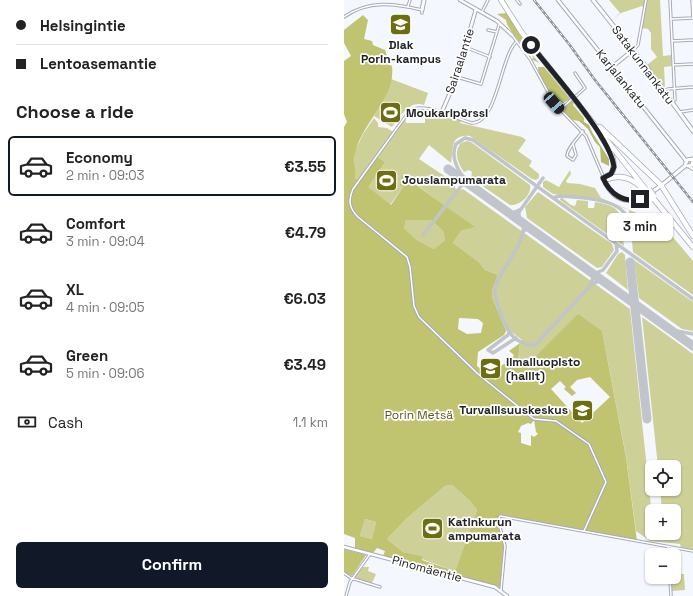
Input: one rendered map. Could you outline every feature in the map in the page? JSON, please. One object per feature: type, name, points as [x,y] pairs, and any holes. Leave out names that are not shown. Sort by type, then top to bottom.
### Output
[{"type":"highway","points":[[502,0],[522,33],[580,107],[647,191],[693,243]]},
{"type":"highway","points":[[502,0],[531,41],[647,191]]},
{"type":"highway","points":[[580,107],[602,138],[612,159],[613,171],[604,179]]},
{"type":"highway","points":[[599,127],[661,185],[693,236]]},
{"type":"highway","points":[[604,179],[613,177],[626,178],[647,191]]},
{"type":"highway","points":[[653,198],[693,247]]},
{"type":"main road","points":[[422,11],[424,0]]},
{"type":"main road","name":"Satakunnankatu","points":[[593,0],[633,50],[693,131]]},
{"type":"main road","points":[[604,179],[614,194],[631,200],[643,198],[690,164]]},
{"type":"street","points":[[408,7],[410,0]]},
{"type":"street","points":[[460,0],[500,23],[517,41],[530,59],[547,93],[560,110],[584,133],[591,144],[604,179]]},
{"type":"street","points":[[482,12],[488,0]]},
{"type":"street","points":[[517,0],[520,4]]},
{"type":"street","name":"Karjalankatu","points":[[558,0],[690,164]]},
{"type":"street","points":[[612,67],[638,46],[646,0]]},
{"type":"street","points":[[670,0],[675,100]]},
{"type":"street","points":[[671,19],[693,18],[692,0]]},
{"type":"street","points":[[344,17],[356,7],[361,5],[382,2],[422,11]]},
{"type":"street","name":"Sairaalantie","points":[[441,114],[457,77],[476,9]]},
{"type":"street","points":[[457,77],[481,84],[500,23]]},
{"type":"street","points":[[488,30],[497,32]]},
{"type":"street","points":[[672,41],[693,40]]},
{"type":"street","points":[[517,41],[510,48],[495,99],[480,120],[472,124],[424,107],[410,110],[353,189],[350,197],[352,210],[381,238],[407,258],[410,267],[415,310],[425,323],[478,374],[530,416],[559,423],[591,447],[599,469],[606,482],[584,531]]},
{"type":"street","points":[[466,47],[490,57]]},
{"type":"street","points":[[673,65],[693,64]]},
{"type":"street","points":[[575,73],[585,88],[576,96]]},
{"type":"street","points":[[663,91],[675,88],[693,87]]},
{"type":"street","points":[[560,110],[572,99]]},
{"type":"street","points":[[678,112],[693,110]]},
{"type":"street","points":[[573,144],[576,155],[572,160],[566,155],[573,144],[584,133]]},
{"type":"street","points":[[502,590],[505,546],[499,517],[693,551]]},
{"type":"street","name":"Pinomäentie","points":[[344,547],[489,585],[502,590],[508,596]]},
{"type":"street","points":[[346,596],[352,578],[370,554]]},
{"type":"street","points":[[344,573],[352,578],[380,587]]},
{"type":"street","points":[[670,584],[671,596]]},
{"type":"shaded area","points":[[609,0],[645,0],[644,8],[642,6],[621,13],[612,20],[620,13]]},
{"type":"shaded area","points":[[647,0],[660,0],[663,56],[671,55],[672,66],[664,67],[665,87],[662,86],[647,65],[657,57],[651,49],[651,33],[648,29],[642,28]]},
{"type":"shaded area","points":[[391,79],[428,93],[424,105],[419,104],[409,107],[392,127],[374,116],[384,99]]},
{"type":"shaded area","points":[[421,107],[461,120],[460,123],[522,137],[526,140],[518,151],[532,161],[529,166],[539,174],[539,178],[536,180],[532,179],[470,136],[463,136],[456,140],[453,148],[451,163],[429,145],[419,159],[455,183],[455,188],[458,191],[463,189],[630,309],[646,460],[645,496],[650,496],[651,504],[645,504],[645,537],[636,531],[626,456],[602,331],[535,357],[518,360],[520,343],[522,340],[509,330],[506,331],[492,297],[492,290],[498,275],[485,270],[479,262],[453,243],[461,231],[474,227],[403,175],[403,187],[390,205],[367,187],[385,162],[376,156],[413,108]],"holes":[[[419,110],[425,113],[425,123],[406,123],[405,119],[410,114]]]},
{"type":"shaded area","points":[[374,118],[378,123],[378,127],[387,128],[393,132],[358,180],[355,178],[355,151],[363,134]]},
{"type":"shaded area","points":[[581,120],[589,125],[609,159],[609,166],[601,162],[600,147],[595,142],[588,129],[579,121]]},
{"type":"shaded area","points":[[467,141],[471,142],[530,185],[527,196],[521,202],[510,205],[471,178],[472,172],[469,170],[464,172],[457,158],[457,150],[461,143]]},
{"type":"shaded area","points":[[570,170],[571,174],[566,181],[567,183],[580,184],[595,188],[601,198],[661,223],[693,261],[693,295],[633,252],[629,210],[606,201],[553,194],[543,187],[543,182],[546,180],[559,187]]},
{"type":"shaded area","points":[[538,192],[612,244],[614,250],[602,267],[597,268],[527,218],[525,207]]},
{"type":"shaded area","points":[[561,197],[571,205],[575,206],[577,200],[588,201],[588,208],[594,208],[595,202],[613,207],[620,215],[622,221],[624,246],[560,200]]},
{"type":"shaded area","points":[[406,220],[431,220],[443,231],[445,240],[434,249],[417,240],[404,228]]},
{"type":"shaded area","points":[[622,252],[625,255],[628,290],[606,273],[618,254]]},
{"type":"shaded area","points":[[634,260],[693,302],[693,331],[682,329],[639,298]]},
{"type":"shaded area","points":[[642,317],[693,354],[693,550],[681,548],[680,544],[649,540],[681,540],[681,504],[661,504],[661,496],[681,496],[681,460],[657,460]]},
{"type":"shaded area","name":"Katinkurun ampumarata","points":[[452,485],[470,501],[477,510],[455,571],[422,559],[423,556],[403,552],[387,539],[406,519],[445,486]]},
{"type":"shaded area","points":[[365,519],[376,522],[372,539],[360,536]]},
{"type":"shaded area","points":[[362,567],[369,567],[368,571],[376,574],[372,583],[354,578]]},
{"type":"shaded area","points":[[681,574],[684,574],[685,590],[672,591],[672,584],[681,584]]},
{"type":"green space","points":[[507,13],[519,33],[531,47],[528,49],[539,63],[531,59],[534,58],[513,34],[506,20],[497,14]]},
{"type":"green space","name":"Porin Metsä","points":[[363,15],[368,20],[364,39],[372,41],[373,45],[385,50],[387,56],[382,59],[382,62],[392,66],[392,77],[389,88],[360,139],[356,150],[355,178],[358,180],[376,156],[385,162],[368,187],[391,205],[403,187],[400,185],[402,175],[475,227],[461,231],[453,243],[479,262],[485,270],[498,275],[492,290],[492,297],[506,331],[504,335],[478,352],[477,366],[496,380],[497,373],[501,366],[510,363],[514,355],[509,351],[520,343],[518,360],[535,357],[578,314],[602,331],[626,457],[637,541],[499,517],[505,546],[501,590],[383,556],[385,551],[377,548],[373,553],[355,550],[355,538],[344,534],[344,127],[347,122],[344,114],[344,61],[351,56],[344,43],[344,30]],"holes":[[[406,220],[431,220],[443,231],[445,240],[434,249],[417,240],[404,228]],[[459,318],[478,319],[483,323],[481,333],[467,334],[458,329]],[[590,377],[610,397],[582,423],[551,389],[560,381],[566,387],[564,389],[572,396],[576,393],[570,387],[577,380]],[[534,420],[536,432],[538,434],[534,437],[531,435],[531,446],[521,443],[521,433],[518,432],[521,426],[528,423],[531,424]],[[452,485],[470,501],[477,510],[455,571],[422,560],[423,556],[403,552],[387,539],[406,519],[445,486]],[[365,519],[376,522],[372,539],[360,536]]]},
{"type":"green space","points":[[538,67],[544,67],[570,99],[561,104],[553,98],[540,77]]},
{"type":"green space","points":[[574,101],[573,105],[584,118],[584,122],[573,120],[564,113],[565,106]]},
{"type":"green space","points":[[344,549],[366,555],[352,576],[344,572]]},
{"type":"taxiway","points":[[471,186],[457,167],[454,155],[456,144],[465,138],[473,140],[693,299]]},
{"type":"taxiway","points":[[543,178],[519,212],[519,217],[524,226],[522,235],[495,288],[498,304],[509,330],[519,341],[525,344],[535,345],[593,283],[600,281],[605,283]]},
{"type":"taxiway","points":[[423,235],[462,185],[469,184]]},
{"type":"taxiway","points":[[553,198],[559,196],[595,199],[613,205],[625,214]]},
{"type":"taxiway","points":[[506,211],[512,213],[519,210]]},
{"type":"taxiway","points":[[523,232],[526,229],[532,229]]},
{"type":"taxiway","points":[[589,271],[596,273],[603,270],[617,251],[616,244]]},
{"type":"taxiway","points":[[590,272],[593,277],[591,284]]},
{"type":"taxiway","points":[[666,326],[677,331],[693,334]]},
{"type":"taxiway","points":[[509,332],[508,335],[488,350],[493,353],[516,338]]},
{"type":"runway","points":[[448,169],[693,346]]},
{"type":"runway","points":[[630,262],[647,419]]},
{"type":"railway","points":[[534,0],[595,80],[693,202]]},
{"type":"place","name":"Diak Porin-kampus","points":[[401,24]]},
{"type":"place","name":"Moukaripörssi","points":[[390,113]]},
{"type":"place","name":"Jousiampumarata","points":[[387,180]]},
{"type":"place","name":"Ilmailuopisto (hallit)","points":[[490,369]]},
{"type":"place","name":"Turvallisuuskeskus","points":[[583,410]]},
{"type":"place","name":"Katinkurun ampumarata","points":[[433,529]]},
{"type":"route","points":[[531,45],[580,107],[602,138],[611,154],[614,167],[613,171],[611,174],[603,178],[607,186],[614,194],[620,197],[631,200],[640,199]]}]
